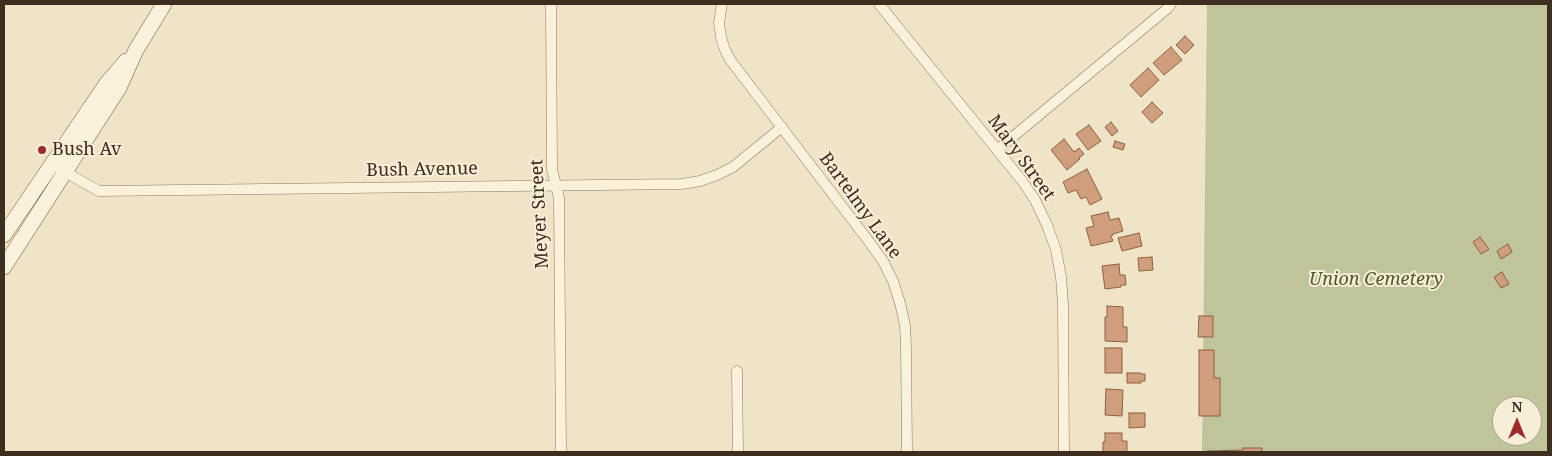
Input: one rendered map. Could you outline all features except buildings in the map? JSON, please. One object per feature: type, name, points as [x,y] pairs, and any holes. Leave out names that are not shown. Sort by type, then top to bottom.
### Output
[{"type":"main road","points":[[4,267],[107,83],[136,50],[159,6]]},
{"type":"main road","points":[[4,235],[58,168]]},
{"type":"street","name":"Meyer Street","points":[[550,4],[552,169],[559,198],[561,452]]},
{"type":"street","name":"Bartelmy Lane","points":[[722,4],[719,23],[721,37],[731,61],[867,239],[883,261],[893,281],[900,303],[905,332],[907,452]]},
{"type":"street","name":"Mary Street","points":[[879,4],[1023,182],[1048,224],[1062,277],[1064,452]]},
{"type":"street","points":[[998,150],[1171,4]]},
{"type":"street","name":"Bush Avenue","points":[[58,168],[99,191],[682,184],[700,181],[732,167],[782,126]]},
{"type":"street","points":[[737,371],[738,452]]},
{"type":"green space","name":"Union Cemetery","points":[[1207,4],[1548,4],[1548,452],[1202,452]]},
{"type":"place","name":"Bush Av","points":[[42,150]]}]
